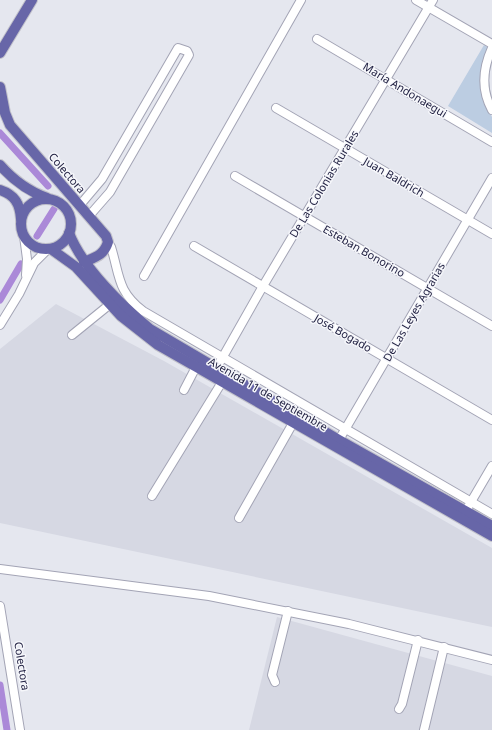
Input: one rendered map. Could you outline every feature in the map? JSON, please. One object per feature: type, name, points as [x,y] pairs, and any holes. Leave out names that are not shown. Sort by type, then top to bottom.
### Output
[{"type":"main road","points":[[0,53],[32,0]]},
{"type":"main road","name":"Colectora","points":[[0,88],[5,113],[10,125],[103,232],[108,242]]},
{"type":"main road","points":[[0,165],[19,184],[34,193],[60,203],[68,211],[71,222],[69,233],[62,243],[49,249],[34,246],[24,236],[21,228],[20,207],[16,200],[10,194],[0,190]]},
{"type":"main road","points":[[21,219],[24,211],[33,202],[49,199]]},
{"type":"main road","name":"Avenida 11 de Septiembre","points":[[69,233],[84,262],[137,318],[156,333],[337,443]]},
{"type":"main road","points":[[84,262],[101,255],[105,251],[108,242]]},
{"type":"main road","name":"Avenida 11 de Septiembre","points":[[49,249],[69,260],[109,305],[146,336],[196,367],[293,423],[337,443],[492,526]]},
{"type":"main road","name":"Avenida 11 de Septiembre","points":[[466,511],[492,536]]},
{"type":"street","points":[[144,276],[301,0]]},
{"type":"street","points":[[416,0],[431,4],[492,44]]},
{"type":"street","name":"De Las Colonias Rurales","points":[[216,369],[263,286],[306,217],[431,4]]},
{"type":"street","name":"María Andonaegui","points":[[317,39],[492,142]]},
{"type":"street","points":[[80,205],[102,179],[178,48],[187,51],[189,55],[110,192],[89,216]]},
{"type":"street","points":[[492,48],[485,70],[484,83],[486,96],[492,110]]},
{"type":"street","name":"Juan Baldrich","points":[[276,108],[492,234]]},
{"type":"street","name":"Esteban Bonorino","points":[[235,176],[492,326]]},
{"type":"street","name":"De Las Leyes Agrarias","points":[[337,443],[492,178]]},
{"type":"street","points":[[24,236],[27,259],[25,280]]},
{"type":"street","points":[[108,242],[111,247],[122,288],[137,306],[345,430],[466,511],[492,514]]},
{"type":"street","name":"José Bogado","points":[[194,246],[492,420]]},
{"type":"street","points":[[0,325],[19,294],[34,263],[49,249]]},
{"type":"street","points":[[72,335],[109,305]]},
{"type":"street","points":[[184,390],[196,367]]},
{"type":"street","points":[[152,496],[222,382]]},
{"type":"street","points":[[239,518],[293,423]]},
{"type":"street","points":[[466,511],[492,466]]},
{"type":"street","points":[[0,569],[209,596],[288,611],[418,640],[492,660]]},
{"type":"street","name":"Colectora","points":[[0,606],[20,730]]},
{"type":"street","points":[[274,682],[272,675],[288,611]]},
{"type":"street","points":[[399,709],[402,704],[418,640]]},
{"type":"street","points":[[424,730],[444,647]]},
{"type":"shaded area","points":[[484,45],[489,48],[485,103],[492,117],[492,133],[448,106]]},
{"type":"shaded area","points":[[56,304],[164,361],[492,548],[492,627],[0,523],[0,349]]},
{"type":"shaded area","points":[[277,617],[492,676],[492,730],[249,730]]},
{"type":"waterway","points":[[0,133],[48,186]]},
{"type":"waterway","points":[[37,236],[54,209]]},
{"type":"waterway","points":[[0,300],[21,264]]},
{"type":"waterway","points":[[0,685],[7,730]]}]
